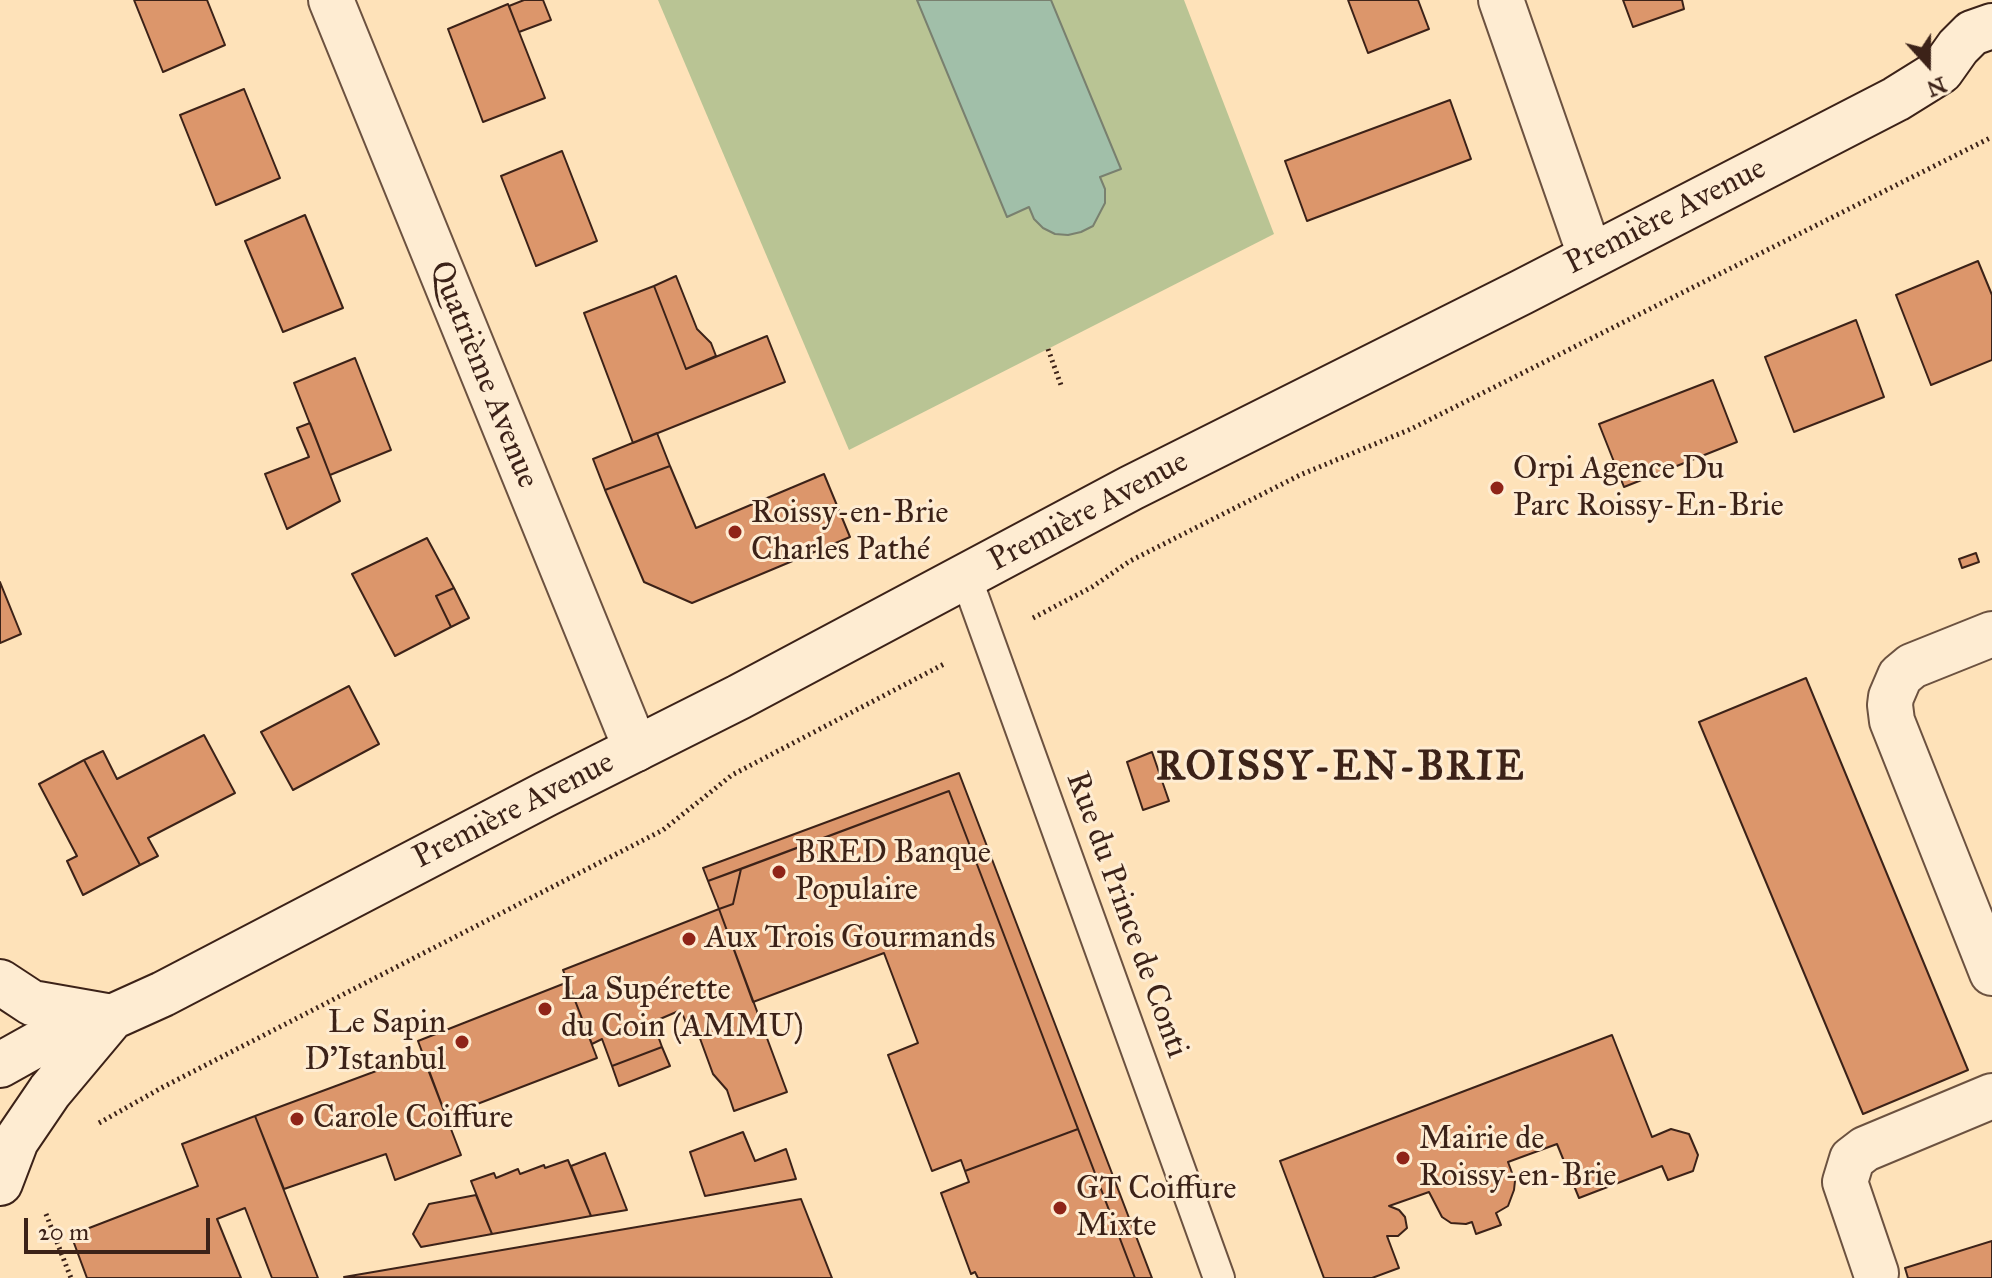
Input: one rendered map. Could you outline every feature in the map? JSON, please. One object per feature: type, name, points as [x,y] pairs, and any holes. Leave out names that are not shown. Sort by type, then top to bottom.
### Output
[{"type":"main road","name":"Quatrième Avenue","points":[[331,0],[636,749]]},
{"type":"main road","points":[[1501,0],[1590,255]]},
{"type":"main road","name":"Première Avenue","points":[[0,1065],[52,1036],[112,1017],[163,994],[966,577],[1131,488],[1522,292],[1921,85],[1941,71],[1972,33],[1992,26]]},
{"type":"main road","points":[[1992,634],[1912,666],[1900,676],[1890,705],[1892,721],[1992,973]]},
{"type":"main road","points":[[0,982],[32,1003],[112,1017]]},
{"type":"main road","points":[[0,1183],[16,1141],[50,1091],[112,1017]]},
{"type":"main road","points":[[1876,1273],[1845,1182],[1846,1170],[1852,1159],[1865,1149],[1992,1096]]},
{"type":"lane","name":"Rue du Prince de Conti","points":[[966,577],[1219,1278]]},
{"type":"path","points":[[1963,152],[1992,137]]},
{"type":"path","points":[[1048,349],[1062,388]]},
{"type":"shaded area","points":[[658,0],[1184,0],[1274,234],[849,450]]},
{"type":"shaded area","points":[[917,0],[1051,0],[1121,169],[1100,177],[1105,189],[1105,203],[1093,226],[1068,235],[1055,234],[1034,219],[1029,207],[1007,217]]},
{"type":"building","points":[[134,0],[207,0],[225,45],[163,72]]},
{"type":"building","points":[[524,0],[543,0],[551,20],[519,32],[509,6]]},
{"type":"building","points":[[1348,0],[1418,0],[1429,29],[1368,53]]},
{"type":"building","points":[[1623,0],[1682,0],[1684,9],[1633,27]]},
{"type":"building","points":[[508,4],[545,98],[483,122],[448,29]]},
{"type":"building","points":[[244,89],[280,178],[216,205],[180,115]]},
{"type":"building","points":[[1450,100],[1471,159],[1307,221],[1285,161]]},
{"type":"building","points":[[562,151],[597,241],[536,266],[501,176]]},
{"type":"building","points":[[305,215],[343,308],[283,332],[245,241]]},
{"type":"building","points":[[1978,261],[1992,295],[1992,360],[1931,385],[1896,295]]},
{"type":"building","points":[[676,276],[697,329],[711,343],[716,356],[686,369],[654,286]]},
{"type":"building","points":[[654,286],[686,369],[767,336],[785,382],[633,443],[584,313]]},
{"type":"building","points":[[1856,320],[1884,397],[1794,432],[1765,357]]},
{"type":"building","points":[[355,358],[391,450],[330,475],[294,383]]},
{"type":"building","points":[[1713,380],[1737,442],[1624,487],[1599,424]]},
{"type":"building","points":[[310,423],[340,501],[287,529],[265,474],[309,457],[297,428]]},
{"type":"building","points":[[657,433],[670,466],[605,490],[593,459]]},
{"type":"building","name":"Roissy-en-Brie Charles Pathé","points":[[670,466],[696,528],[824,474],[850,537],[692,603],[644,582],[605,490]]},
{"type":"building","points":[[427,538],[454,588],[436,596],[451,627],[395,656],[352,574]]},
{"type":"building","points":[[1976,553],[1979,562],[1962,568],[1959,559]]},
{"type":"building","points":[[0,582],[21,634],[0,643]]},
{"type":"building","points":[[454,588],[469,618],[451,627],[436,596]]},
{"type":"building","points":[[1806,678],[1968,1070],[1863,1114],[1699,722]]},
{"type":"building","points":[[349,686],[379,744],[293,790],[261,732]]},
{"type":"building","points":[[204,735],[235,793],[148,838],[158,856],[140,865],[84,760],[103,751],[117,779]]},
{"type":"building","points":[[1152,752],[1169,801],[1143,810],[1127,762]]},
{"type":"building","points":[[84,760],[140,865],[83,895],[67,861],[77,856],[39,784]]},
{"type":"building","points":[[959,773],[1152,1278],[1135,1278],[949,791],[708,881],[703,868]]},
{"type":"building","points":[[949,791],[1078,1129],[965,1171],[961,1160],[932,1171],[888,1055],[918,1043],[884,953],[753,1002],[719,909],[733,904],[741,869]]},
{"type":"building","points":[[741,869],[733,904],[719,909],[708,881]]},
{"type":"building","points":[[719,909],[787,1092],[734,1111],[727,1090],[713,1074],[698,1033],[691,1036],[681,1010],[653,1022],[662,1047],[612,1066],[602,1039],[592,1044],[563,970]]},
{"type":"building","points":[[568,982],[597,1058],[446,1116],[418,1041]]},
{"type":"building","name":"Mairie de Roissy-en-Brie","points":[[1612,1035],[1652,1137],[1671,1129],[1689,1134],[1698,1155],[1693,1171],[1668,1180],[1662,1166],[1579,1198],[1557,1144],[1508,1162],[1515,1181],[1514,1190],[1508,1206],[1496,1213],[1501,1225],[1476,1234],[1472,1222],[1451,1223],[1442,1217],[1429,1192],[1389,1206],[1405,1217],[1407,1228],[1398,1236],[1387,1236],[1399,1268],[1372,1278],[1324,1278],[1280,1161]]},
{"type":"building","points":[[662,1047],[670,1066],[619,1086],[612,1066]]},
{"type":"building","points":[[422,1054],[461,1155],[395,1180],[386,1154],[284,1189],[255,1116]]},
{"type":"building","points":[[255,1116],[318,1278],[272,1278],[245,1208],[217,1219],[241,1278],[87,1278],[71,1235],[198,1186],[182,1144]]},
{"type":"building","points":[[1078,1129],[1135,1278],[978,1278],[975,1272],[971,1274],[941,1193],[969,1182],[965,1171]]},
{"type":"building","points":[[743,1132],[755,1161],[786,1149],[796,1179],[705,1196],[690,1152]]},
{"type":"building","points":[[605,1153],[627,1210],[591,1216],[571,1166]]},
{"type":"building","points":[[568,1160],[591,1216],[492,1234],[471,1181],[494,1173],[496,1178],[518,1169],[520,1174]]},
{"type":"building","points":[[476,1195],[492,1234],[421,1247],[413,1234],[429,1204]]},
{"type":"building","points":[[801,1199],[832,1278],[344,1277]]},
{"type":"building","points":[[1992,1241],[1992,1278],[1908,1278],[1905,1268]]},
{"type":"place","name":"Orpi Agence Du Parc Roissy-En-Brie","points":[[1497,488]]},
{"type":"place","name":"Roissy-en-Brie Charles Pathé","points":[[735,532]]},
{"type":"place","name":"BRED Banque Populaire","points":[[779,872]]},
{"type":"place","name":"Aux Trois Gourmands","points":[[689,939]]},
{"type":"place","name":"La Supérette du Coin (AMMU)","points":[[545,1009]]},
{"type":"place","name":"Le Sapin D'Istanbul","points":[[462,1042]]},
{"type":"place","name":"Carole Coiffure","points":[[297,1119]]},
{"type":"place","name":"Mairie de Roissy-en-Brie","points":[[1403,1158]]},
{"type":"place","name":"GT Coiffure Mixte","points":[[1060,1208]]},
{"type":"district","name":"ROISSY-EN-BRIE","points":[[1341,769]]}]
